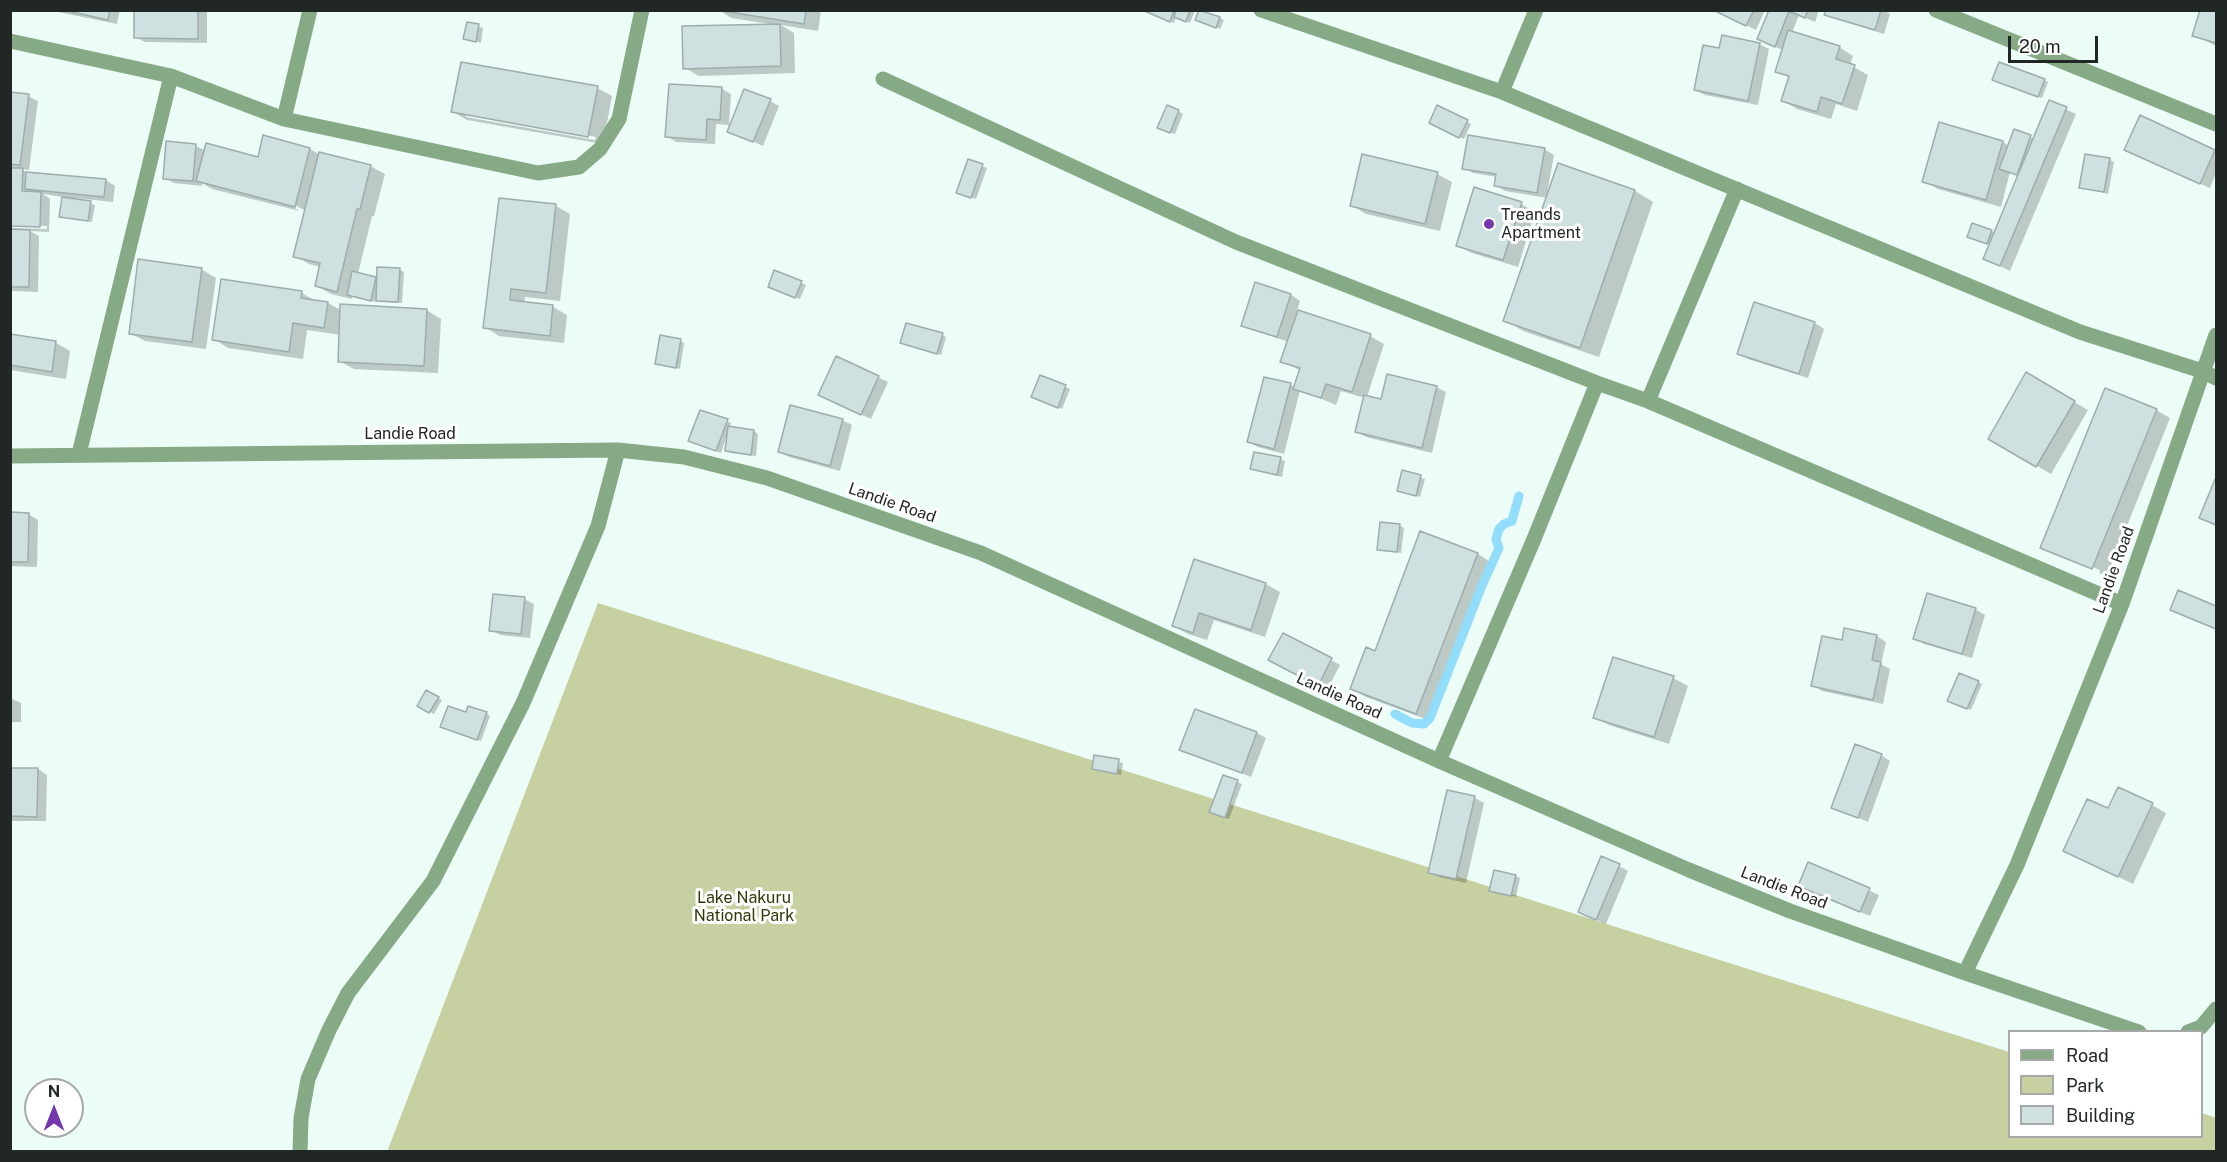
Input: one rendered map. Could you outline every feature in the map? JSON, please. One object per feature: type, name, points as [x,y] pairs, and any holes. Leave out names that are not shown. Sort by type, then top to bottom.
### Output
[{"type":"street","points":[[284,119],[310,10]]},
{"type":"street","points":[[10,41],[171,76],[284,119],[538,173],[579,167],[600,149],[619,119],[642,10]]},
{"type":"street","points":[[1262,10],[1502,92],[2080,332],[2210,375]]},
{"type":"street","points":[[1502,92],[1536,10]]},
{"type":"street","points":[[1936,10],[2217,124]]},
{"type":"street","points":[[80,454],[171,76]]},
{"type":"street","points":[[883,80],[1236,242],[1597,383],[1648,400],[2122,604]]},
{"type":"street","points":[[1648,400],[1737,189]]},
{"type":"street","name":"Landie Road","points":[[10,456],[618,450],[684,457],[766,478],[981,553],[1438,761],[1689,870],[1790,911],[1965,973],[2017,865],[2122,604],[2210,375],[2217,335]]},
{"type":"street","points":[[1438,761],[1534,539],[1597,383]]},
{"type":"street","points":[[300,1152],[301,1118],[308,1079],[329,1030],[348,993],[433,881],[523,703],[598,526],[618,450]]},
{"type":"street","points":[[1965,973],[2133,1030]]},
{"type":"street","points":[[2193,1030],[2201,1027],[2217,1009]]},
{"type":"green space","name":"Lake Nakuru National Park","points":[[598,603],[2008,1052],[2008,1138],[2203,1138],[2203,1113],[2216,1118],[2216,1152],[387,1152]]},
{"type":"building","points":[[63,10],[110,10],[108,20]]},
{"type":"building","points":[[134,10],[198,10],[198,39],[134,38]]},
{"type":"building","points":[[717,10],[806,10],[804,24]]},
{"type":"building","points":[[1142,10],[1174,10],[1170,22]]},
{"type":"building","points":[[1176,10],[1190,10],[1186,22],[1174,17]]},
{"type":"building","points":[[1199,10],[1220,17],[1216,28],[1195,20]]},
{"type":"building","points":[[1713,10],[1754,10],[1746,26]]},
{"type":"building","points":[[1769,10],[1808,10],[1805,18],[1789,11],[1775,47],[1757,39]]},
{"type":"building","points":[[1826,10],[1881,10],[1875,30],[1824,15]]},
{"type":"building","points":[[2200,10],[2216,10],[2216,43],[2192,36]]},
{"type":"building","points":[[467,22],[479,24],[476,42],[463,39]]},
{"type":"building","points":[[780,24],[781,66],[683,69],[682,26]]},
{"type":"building","points":[[1788,30],[1840,46],[1836,59],[1855,65],[1842,104],[1821,97],[1817,112],[1781,101],[1789,76],[1775,72]]},
{"type":"building","points":[[1722,35],[1760,43],[1748,101],[1694,90],[1703,45],[1719,48]]},
{"type":"building","points":[[461,62],[598,86],[588,137],[451,112]]},
{"type":"building","points":[[1999,62],[2045,79],[2038,97],[1992,80]]},
{"type":"building","points":[[669,84],[722,87],[720,120],[707,119],[706,140],[665,137]]},
{"type":"building","points":[[744,89],[771,99],[753,142],[727,132]]},
{"type":"building","points":[[10,92],[29,94],[20,165],[10,164]]},
{"type":"building","points":[[2049,100],[2067,107],[2000,266],[1983,259]]},
{"type":"building","points":[[1167,105],[1179,110],[1170,133],[1157,128]]},
{"type":"building","points":[[1437,105],[1468,120],[1459,138],[1429,123]]},
{"type":"building","points":[[2140,115],[2215,150],[2200,184],[2124,150]]},
{"type":"building","points":[[1939,122],[2003,141],[1986,200],[1922,182]]},
{"type":"building","points":[[2014,129],[2031,135],[2017,175],[1999,169]]},
{"type":"building","points":[[263,135],[310,148],[295,207],[196,181],[206,143],[258,157]]},
{"type":"building","points":[[1468,135],[1545,148],[1537,193],[1494,186],[1496,174],[1462,169]]},
{"type":"building","points":[[166,141],[196,144],[193,181],[163,179]]},
{"type":"building","points":[[319,152],[371,165],[360,209],[357,209],[337,292],[315,286],[320,263],[293,257]]},
{"type":"building","points":[[1362,154],[1438,172],[1425,224],[1350,206]]},
{"type":"building","points":[[2085,154],[2110,158],[2104,192],[2079,188]]},
{"type":"building","points":[[968,159],[983,164],[971,198],[956,193]]},
{"type":"building","points":[[1558,163],[1635,190],[1580,348],[1503,321]]},
{"type":"building","points":[[10,168],[23,168],[22,191],[41,192],[40,227],[10,226]]},
{"type":"building","points":[[26,172],[106,179],[104,197],[25,189]]},
{"type":"building","name":"Treands Apartment","points":[[1474,187],[1522,202],[1503,260],[1456,246]]},
{"type":"building","points":[[62,197],[91,201],[88,221],[59,217]]},
{"type":"building","points":[[499,198],[556,204],[546,293],[511,289],[510,300],[553,305],[550,336],[483,328]]},
{"type":"building","points":[[1972,223],[1992,230],[1987,244],[1967,237]]},
{"type":"building","points":[[10,229],[30,230],[29,287],[10,287]]},
{"type":"building","points":[[138,259],[202,268],[192,342],[129,334]]},
{"type":"building","points":[[377,267],[400,268],[398,302],[376,301]]},
{"type":"building","points":[[774,270],[802,281],[795,298],[768,287]]},
{"type":"building","points":[[352,271],[376,277],[371,301],[347,295]]},
{"type":"building","points":[[221,279],[302,291],[301,298],[328,302],[324,328],[293,323],[289,352],[212,340]]},
{"type":"building","points":[[1255,282],[1291,294],[1277,337],[1241,326]]},
{"type":"building","points":[[1754,302],[1815,322],[1799,374],[1737,354]]},
{"type":"building","points":[[340,304],[427,309],[424,366],[338,362]]},
{"type":"building","points":[[1298,310],[1371,334],[1352,392],[1326,384],[1321,398],[1293,389],[1300,368],[1280,362]]},
{"type":"building","points":[[906,323],[943,333],[937,354],[900,343]]},
{"type":"building","points":[[10,334],[56,341],[52,372],[10,365]]},
{"type":"building","points":[[660,335],[681,339],[676,368],[655,364]]},
{"type":"building","points":[[836,356],[879,376],[861,415],[818,395]]},
{"type":"building","points":[[2026,372],[2075,401],[2036,467],[1988,439]]},
{"type":"building","points":[[1387,374],[1437,386],[1422,448],[1355,432],[1364,395],[1381,399]]},
{"type":"building","points":[[1040,375],[1066,385],[1058,408],[1031,397]]},
{"type":"building","points":[[1264,377],[1291,383],[1274,449],[1247,442]]},
{"type":"building","points":[[2105,388],[2157,409],[2092,569],[2040,548]]},
{"type":"building","points":[[790,405],[843,419],[830,466],[778,452]]},
{"type":"building","points":[[700,410],[728,419],[716,451],[688,441]]},
{"type":"building","points":[[728,426],[754,430],[751,455],[725,451]]},
{"type":"building","points":[[1254,452],[1281,457],[1277,475],[1250,469]]},
{"type":"building","points":[[1402,470],[1421,475],[1416,496],[1397,491]]},
{"type":"building","points":[[2216,477],[2216,525],[2199,518]]},
{"type":"building","points":[[10,512],[29,513],[28,562],[10,562]]},
{"type":"building","points":[[1380,522],[1400,524],[1397,552],[1377,550]]},
{"type":"building","points":[[1420,531],[1478,553],[1416,714],[1350,689],[1366,647],[1375,651]]},
{"type":"building","points":[[1194,559],[1266,583],[1251,630],[1199,613],[1193,633],[1172,626]]},
{"type":"building","points":[[2178,590],[2216,606],[2216,629],[2170,610]]},
{"type":"building","points":[[1927,593],[1976,608],[1962,654],[1913,639]]},
{"type":"building","points":[[493,594],[525,597],[521,634],[489,631]]},
{"type":"building","points":[[1844,628],[1877,635],[1872,660],[1881,662],[1873,700],[1811,686],[1822,636],[1842,640]]},
{"type":"building","points":[[1283,633],[1332,658],[1318,686],[1268,660]]},
{"type":"building","points":[[1613,657],[1674,676],[1654,737],[1593,718]]},
{"type":"building","points":[[1959,673],[1979,681],[1967,709],[1947,701]]},
{"type":"building","points":[[426,690],[439,697],[429,713],[417,706]]},
{"type":"building","points":[[448,706],[466,712],[468,706],[487,712],[477,740],[440,727]]},
{"type":"building","points":[[1195,709],[1257,732],[1242,773],[1179,750]]},
{"type":"building","points":[[1855,744],[1882,754],[1858,818],[1831,808]]},
{"type":"building","points":[[1094,755],[1119,759],[1117,774],[1092,769]]},
{"type":"building","points":[[10,768],[38,768],[37,817],[10,816]]},
{"type":"building","points":[[1223,775],[1238,780],[1225,818],[1209,812]]},
{"type":"building","points":[[2118,787],[2153,803],[2118,877],[2063,851],[2087,799],[2108,808]]},
{"type":"building","points":[[1447,790],[1475,796],[1456,879],[1428,873]]},
{"type":"building","points":[[1601,856],[1620,864],[1596,920],[1578,912]]},
{"type":"building","points":[[1808,862],[1870,888],[1860,912],[1798,886]]},
{"type":"building","points":[[1494,870],[1516,875],[1511,896],[1489,891]]},
{"type":"waterway","points":[[1395,714],[1412,723],[1424,724],[1430,718],[1499,548],[1496,539],[1499,529],[1512,521],[1519,496]]},
{"type":"place","name":"Treands Apartment","points":[[1489,224]]}]
